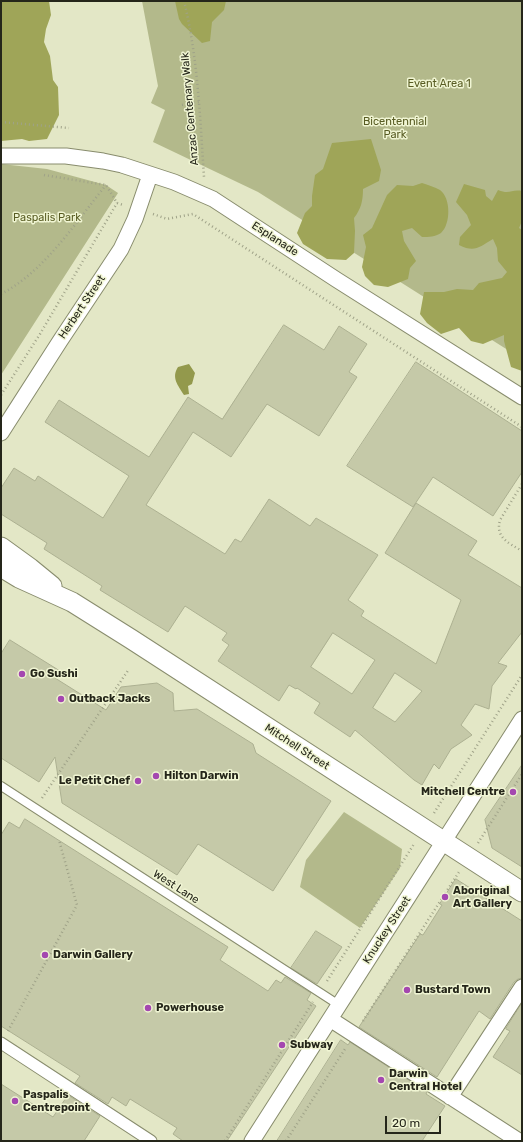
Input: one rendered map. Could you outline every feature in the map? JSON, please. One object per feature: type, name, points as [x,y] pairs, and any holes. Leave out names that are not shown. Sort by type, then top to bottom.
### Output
[{"type":"street","name":"Esplanade","points":[[1,156],[82,158],[122,165],[174,182],[213,199],[337,280],[522,397]]},
{"type":"street","name":"Herbert Street","points":[[1,433],[121,249],[136,219],[150,175]]},
{"type":"street","name":"Mitchell Street","points":[[1,547],[72,602],[522,892]]},
{"type":"street","name":"Mitchell Street","points":[[1,567],[19,578],[72,602]]},
{"type":"street","name":"Knuckey Street","points":[[252,1141],[522,719]]},
{"type":"street","points":[[450,1097],[522,987]]},
{"type":"street","points":[[330,1019],[450,1097],[519,1139]]},
{"type":"street","points":[[1,1044],[151,1141]]},
{"type":"lane","name":"West Lane","points":[[1,786],[338,1005]]},
{"type":"path","name":"Anzac Centenary Walk","points":[[184,1],[190,24],[199,102],[204,180]]},
{"type":"path","points":[[182,105],[199,102]]},
{"type":"path","points":[[1,122],[69,128]]},
{"type":"path","points":[[1,394],[40,334],[117,203],[106,185],[40,174]]},
{"type":"path","points":[[1,294],[25,279],[49,256],[106,185]]},
{"type":"path","points":[[195,207],[193,214],[522,427]]},
{"type":"path","points":[[522,484],[500,520],[498,526],[499,531],[505,540],[522,551]]},
{"type":"path","points":[[35,808],[129,669]]},
{"type":"path","points":[[225,1141],[522,675]]},
{"type":"path","points":[[286,1141],[522,774]]},
{"type":"path","points":[[1,1044],[77,905],[54,820]]},
{"type":"green space","name":"Bicentennial Park","points":[[142,1],[522,1],[522,359],[258,192],[153,142],[165,110],[151,103],[158,86]]},
{"type":"green space","name":"Paspalis Park","points":[[1,164],[47,169],[106,185],[118,193],[1,375]]},
{"type":"green space","points":[[344,812],[402,849],[400,868],[360,928],[300,887],[306,860]]},
{"type":"shaded area","points":[[1,1],[49,1],[51,15],[46,29],[44,42],[50,56],[53,80],[58,87],[59,115],[47,139],[29,141],[22,139],[1,141]]},
{"type":"shaded area","points":[[175,1],[226,1],[224,10],[212,22],[210,41],[202,43],[182,24],[179,19]]},
{"type":"shaded area","points":[[371,139],[381,170],[379,181],[363,189],[361,205],[354,218],[354,253],[346,260],[327,259],[303,244],[297,233],[305,213],[312,206],[315,175],[323,169],[332,143]]},
{"type":"shaded area","points":[[422,183],[440,190],[444,194],[448,205],[447,224],[441,233],[434,236],[422,237],[412,228],[402,231],[404,241],[416,261],[410,268],[408,279],[388,287],[374,285],[365,276],[362,267],[366,247],[363,235],[372,228],[387,195],[397,185],[413,186]]},
{"type":"shaded area","points":[[464,184],[485,190],[486,196],[492,201],[498,190],[505,192],[522,191],[522,221],[519,228],[522,230],[522,371],[511,367],[504,341],[504,335],[483,344],[471,341],[459,328],[441,334],[427,323],[420,314],[424,292],[444,292],[457,289],[473,290],[479,283],[502,278],[507,272],[498,261],[497,248],[493,239],[480,247],[473,249],[459,245],[460,237],[471,225],[467,215],[456,202]]},
{"type":"shaded area","points":[[189,364],[195,373],[192,384],[188,386],[189,394],[184,395],[176,381],[175,375],[178,367]]},
{"type":"building","points":[[284,325],[324,350],[339,326],[367,344],[349,372],[357,377],[319,436],[267,404],[231,457],[193,432],[146,505],[225,554],[235,539],[241,542],[269,499],[310,526],[316,518],[378,555],[348,600],[364,611],[361,616],[436,664],[461,600],[385,553],[416,503],[477,541],[468,555],[522,588],[522,632],[498,663],[507,666],[492,686],[489,709],[475,704],[461,725],[472,735],[451,749],[439,769],[434,764],[422,785],[414,780],[355,730],[350,737],[314,713],[320,703],[297,688],[296,689],[289,685],[279,701],[218,661],[229,645],[222,640],[227,633],[185,606],[168,632],[100,590],[102,586],[44,549],[47,543],[1,514],[1,488],[14,468],[35,481],[38,476],[103,518],[129,476],[45,422],[59,400],[149,457],[188,397],[222,419]],"holes":[[[333,633],[375,660],[352,694],[311,667]],[[395,673],[422,691],[395,722],[373,708]]]},
{"type":"building","points":[[416,362],[522,431],[522,472],[493,516],[433,477],[413,507],[347,466]]},
{"type":"building","points":[[10,640],[60,671],[55,678],[106,710],[121,687],[157,683],[173,693],[174,711],[197,709],[253,744],[256,753],[331,801],[273,891],[198,844],[177,875],[62,803],[55,757],[39,782],[1,758],[1,654]]},
{"type":"building","name":"Mitchell Centre","points":[[522,765],[522,867],[492,848],[485,820]]},
{"type":"building","points":[[25,819],[228,947],[220,960],[268,991],[276,980],[281,983],[285,977],[311,993],[307,1000],[316,1006],[227,1141],[183,1141],[173,1134],[177,1128],[130,1099],[126,1106],[112,1097],[108,1104],[75,1083],[80,1076],[1,1026],[1,835],[9,822],[19,828]]},
{"type":"building","points":[[456,879],[522,921],[522,978],[514,982],[490,1019],[479,1011],[437,1077],[359,1027],[420,934],[423,935]]},
{"type":"building","points":[[316,931],[342,947],[317,984],[291,968]]},
{"type":"building","points":[[522,1003],[522,1075],[493,1057],[510,1031],[506,1029]]},
{"type":"building","points":[[341,1040],[348,1045],[350,1042],[427,1092],[426,1094],[445,1106],[422,1141],[277,1141]]},
{"type":"building","name":"Paspalis Centrepoint","points":[[1,1084],[53,1117],[68,1095],[100,1116],[84,1141],[1,1141]]},
{"type":"place","name":"Go Sushi","points":[[22,674]]},
{"type":"place","name":"Outback Jacks","points":[[61,699]]},
{"type":"place","name":"Hilton Darwin","points":[[156,776]]},
{"type":"place","name":"Le Petit Chef","points":[[138,781]]},
{"type":"place","name":"Mitchell Centre","points":[[513,792]]},
{"type":"place","name":"Aboriginal Art Gallery","points":[[445,897]]},
{"type":"place","name":"Darwin Gallery","points":[[45,955]]},
{"type":"place","name":"Bustard Town","points":[[407,990]]},
{"type":"place","name":"Powerhouse","points":[[148,1008]]},
{"type":"place","name":"Subway","points":[[282,1045]]},
{"type":"place","name":"Darwin Central Hotel","points":[[381,1080]]},
{"type":"place","name":"Paspalis Centrepoint","points":[[15,1101]]},
{"type":"park label","name":"Event Area 1","points":[[439,84]]}]
